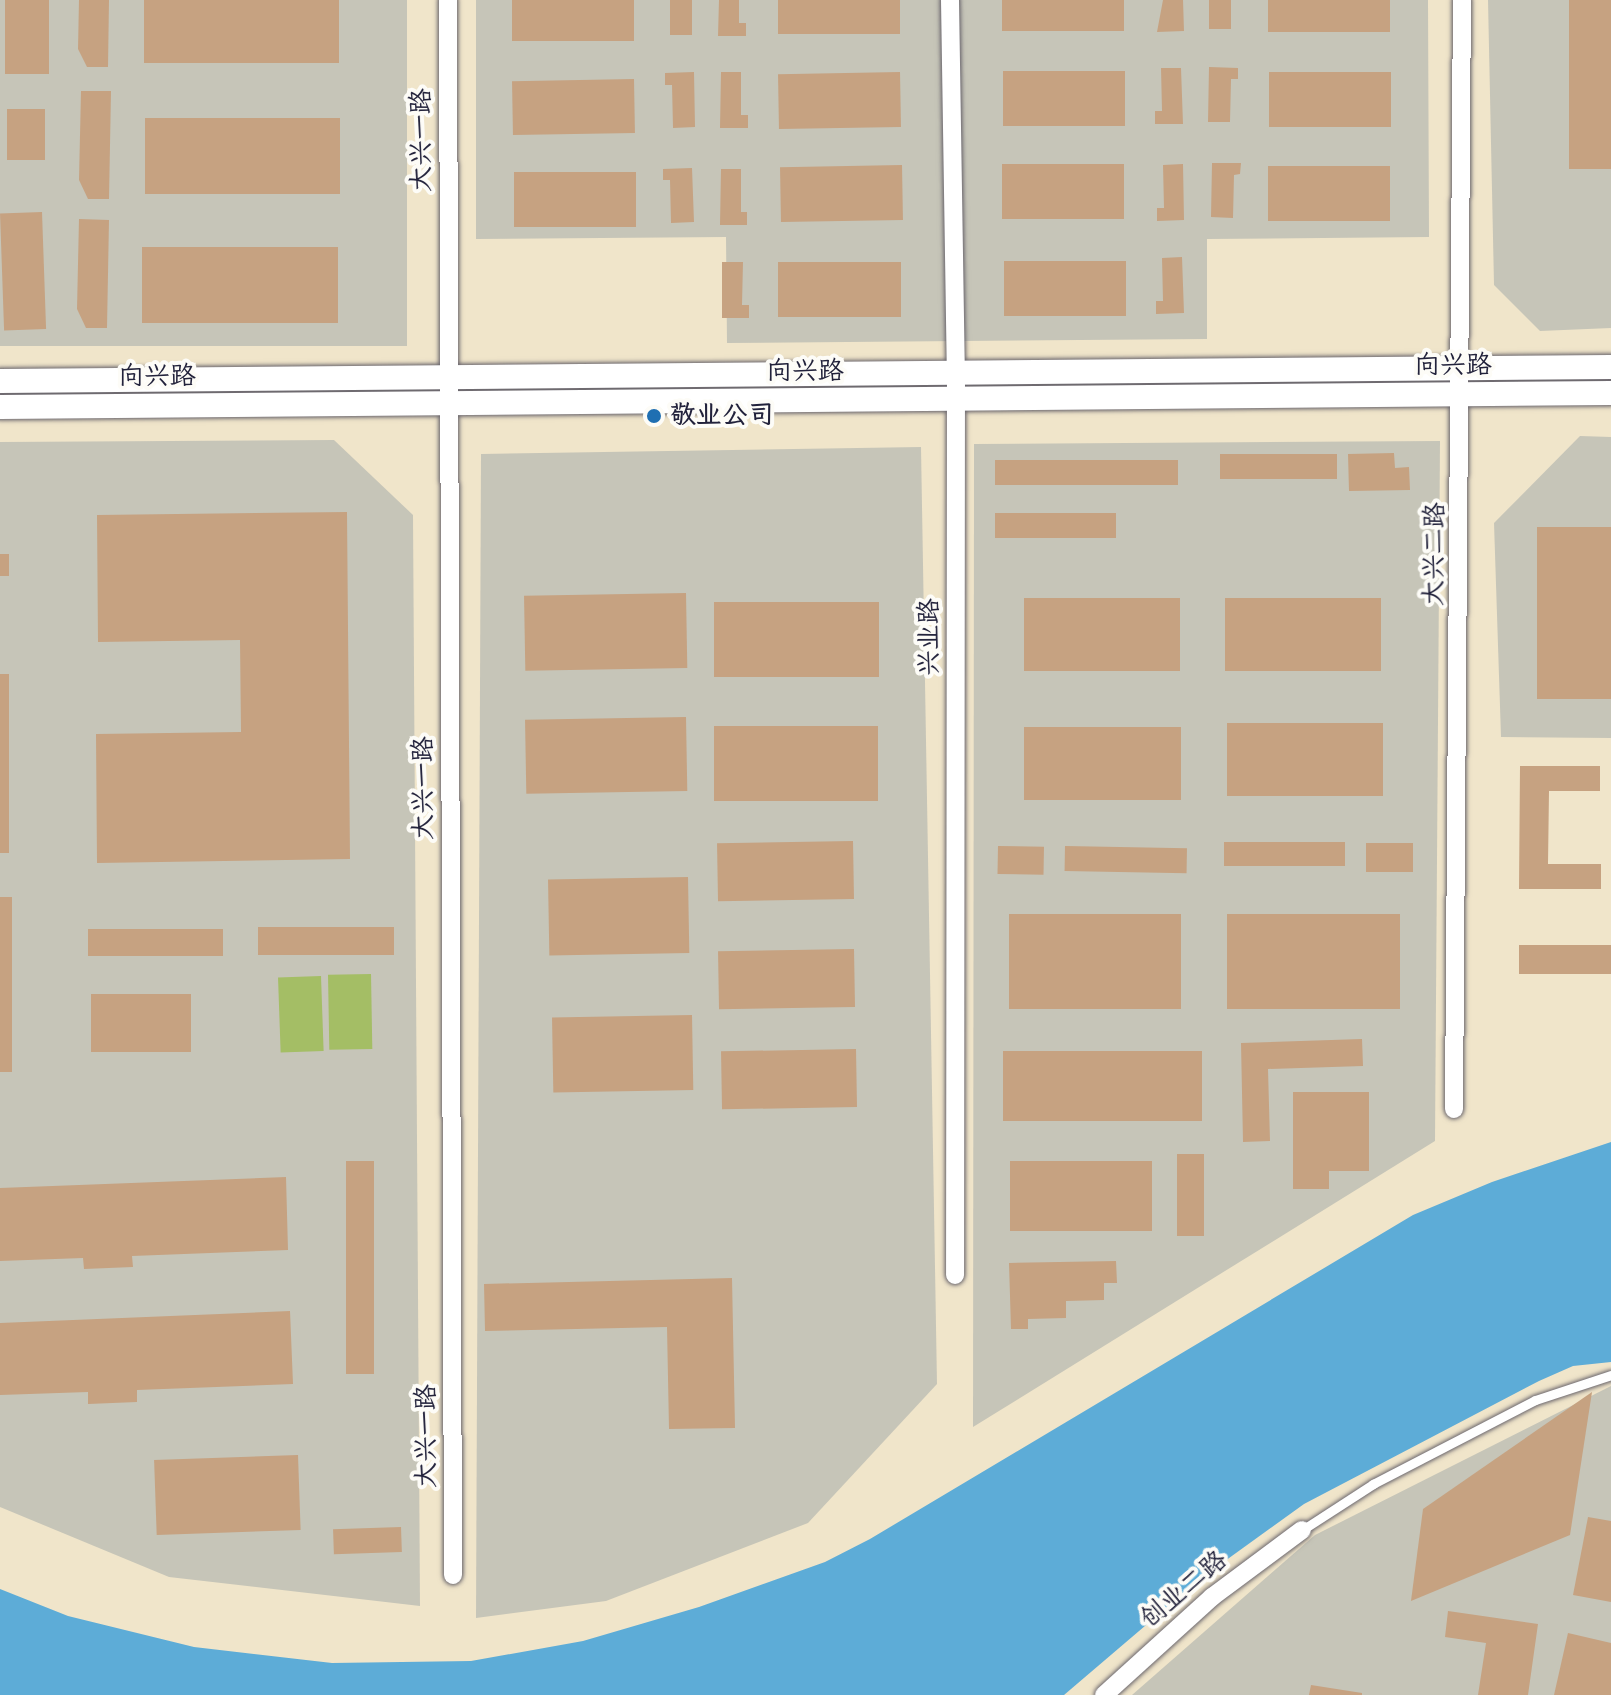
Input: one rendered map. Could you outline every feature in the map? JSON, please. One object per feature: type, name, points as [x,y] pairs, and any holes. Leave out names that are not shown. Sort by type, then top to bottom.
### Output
[{"type":"street","name":"大兴一路","points":[[448,0],[453,1575]]},
{"type":"street","name":"兴业路","points":[[950,0],[956,373],[955,1275]]},
{"type":"street","name":"大兴二路","points":[[1454,1109],[1463,394],[1462,0]]},
{"type":"street","name":"向兴路","points":[[0,381],[1611,367]]},
{"type":"street","name":"向兴路","points":[[0,407],[1611,393]]},
{"type":"street","name":"创业二路","points":[[1104,1695],[1212,1597],[1302,1530]]},
{"type":"lane","points":[[1302,1530],[1373,1484],[1535,1400],[1611,1375]]},
{"type":"shaded area","points":[[0,0],[407,0],[407,346],[0,346]]},
{"type":"shaded area","points":[[476,0],[1428,0],[1429,237],[1207,239],[1207,339],[727,343],[726,237],[476,239]]},
{"type":"shaded area","points":[[1488,0],[1611,0],[1611,328],[1540,331],[1494,285]]},
{"type":"shaded area","points":[[1580,436],[1611,437],[1611,738],[1501,737],[1494,523]]},
{"type":"shaded area","points":[[334,440],[413,515],[420,1606],[169,1577],[0,1507],[0,442]]},
{"type":"shaded area","points":[[1440,441],[1435,1141],[973,1427],[974,444]]},
{"type":"shaded area","points":[[921,447],[937,1384],[808,1523],[606,1601],[476,1618],[481,454]]},
{"type":"shaded area","points":[[1611,1386],[1611,1695],[1132,1695],[1315,1535]]},
{"type":"green space","points":[[371,974],[372,1049],[329,1050],[328,975]]},
{"type":"green space","points":[[321,976],[324,1051],[281,1052],[278,978]]},
{"type":"water","points":[[1611,1142],[1611,1362],[1573,1366],[1539,1381],[1304,1504],[1200,1579],[1064,1695],[0,1695],[0,1589],[68,1616],[194,1647],[332,1663],[471,1661],[583,1641],[699,1607],[825,1562],[870,1539],[1413,1215],[1492,1182]]},
{"type":"building","points":[[5,0],[49,0],[49,74],[5,74]]},
{"type":"building","points":[[79,0],[109,0],[108,67],[87,67],[78,49]]},
{"type":"building","points":[[144,0],[339,0],[339,63],[144,63]]},
{"type":"building","points":[[512,0],[634,0],[634,41],[512,41]]},
{"type":"building","points":[[670,0],[692,0],[692,35],[670,35]]},
{"type":"building","points":[[719,0],[739,0],[739,23],[746,23],[746,36],[718,36]]},
{"type":"building","points":[[778,0],[900,0],[900,34],[778,34]]},
{"type":"building","points":[[1002,0],[1124,0],[1124,31],[1002,31]]},
{"type":"building","points":[[1163,0],[1183,0],[1184,31],[1157,32]]},
{"type":"building","points":[[1209,0],[1231,0],[1231,29],[1209,29]]},
{"type":"building","points":[[1268,0],[1390,0],[1390,32],[1268,32]]},
{"type":"building","points":[[1569,0],[1611,0],[1611,169],[1569,169]]},
{"type":"building","points":[[1209,67],[1238,68],[1238,79],[1231,79],[1230,122],[1208,122]]},
{"type":"building","points":[[1161,68],[1181,68],[1183,124],[1155,124],[1155,111],[1162,111]]},
{"type":"building","points":[[1003,71],[1125,71],[1125,126],[1003,126]]},
{"type":"building","points":[[694,72],[695,127],[673,128],[672,85],[665,85],[665,73]]},
{"type":"building","points":[[721,72],[741,72],[741,115],[748,115],[748,128],[720,128]]},
{"type":"building","points":[[900,72],[901,127],[779,129],[778,74]]},
{"type":"building","points":[[1269,72],[1391,72],[1391,127],[1269,127]]},
{"type":"building","points":[[634,79],[635,133],[513,135],[512,81]]},
{"type":"building","points":[[81,91],[111,91],[109,199],[88,199],[79,180]]},
{"type":"building","points":[[7,109],[45,109],[45,160],[7,160]]},
{"type":"building","points":[[145,118],[340,118],[340,194],[145,194]]},
{"type":"building","points":[[1212,163],[1241,163],[1240,174],[1234,175],[1233,218],[1211,217]]},
{"type":"building","points":[[1002,164],[1124,164],[1124,219],[1002,219]]},
{"type":"building","points":[[1183,164],[1184,220],[1157,221],[1157,208],[1164,208],[1163,165]]},
{"type":"building","points":[[902,165],[903,220],[781,222],[780,167]]},
{"type":"building","points":[[1268,166],[1390,166],[1390,221],[1268,221]]},
{"type":"building","points":[[692,168],[694,222],[671,223],[670,180],[663,180],[663,169]]},
{"type":"building","points":[[721,169],[741,169],[741,212],[747,212],[747,225],[720,225]]},
{"type":"building","points":[[514,172],[636,172],[636,227],[514,227]]},
{"type":"building","points":[[42,212],[46,329],[4,330],[0,213]]},
{"type":"building","points":[[79,219],[109,220],[107,328],[86,328],[77,309]]},
{"type":"building","points":[[142,247],[338,247],[338,323],[142,323]]},
{"type":"building","points":[[1182,257],[1184,313],[1156,314],[1156,301],[1163,301],[1162,258]]},
{"type":"building","points":[[1004,261],[1126,261],[1126,316],[1004,316]]},
{"type":"building","points":[[722,262],[743,262],[742,305],[749,305],[749,318],[722,318]]},
{"type":"building","points":[[778,262],[901,262],[901,317],[778,317]]},
{"type":"building","points":[[1394,453],[1395,468],[1409,467],[1410,490],[1349,491],[1348,454]]},
{"type":"building","points":[[1220,454],[1337,454],[1337,479],[1220,479]]},
{"type":"building","points":[[995,460],[1178,460],[1178,485],[995,485]]},
{"type":"building","points":[[347,512],[350,859],[97,863],[96,734],[241,732],[240,640],[98,642],[97,515]]},
{"type":"building","points":[[995,513],[1116,513],[1116,538],[995,538]]},
{"type":"building","points":[[1537,527],[1611,527],[1611,699],[1537,699]]},
{"type":"building","points":[[0,554],[9,554],[9,576],[0,576]]},
{"type":"building","points":[[686,593],[687,668],[525,671],[524,596]]},
{"type":"building","points":[[1024,598],[1180,598],[1180,671],[1024,671]]},
{"type":"building","points":[[1225,598],[1381,598],[1381,671],[1225,671]]},
{"type":"building","points":[[714,602],[879,602],[879,677],[714,677]]},
{"type":"building","points":[[0,674],[9,674],[9,853],[0,853]]},
{"type":"building","points":[[686,717],[687,791],[526,794],[525,720]]},
{"type":"building","points":[[1227,723],[1383,723],[1383,796],[1227,796]]},
{"type":"building","points":[[714,726],[878,726],[878,801],[714,801]]},
{"type":"building","points":[[1024,727],[1181,727],[1181,800],[1024,800]]},
{"type":"building","points":[[1520,766],[1600,766],[1600,791],[1549,791],[1548,864],[1601,864],[1601,889],[1519,889]]},
{"type":"building","points":[[853,841],[854,899],[718,901],[717,843]]},
{"type":"building","points":[[1224,842],[1345,842],[1345,866],[1224,866]]},
{"type":"building","points":[[1366,843],[1413,843],[1413,872],[1366,872]]},
{"type":"building","points":[[998,846],[1044,847],[1044,875],[998,874]]},
{"type":"building","points":[[1065,846],[1187,848],[1187,873],[1065,871]]},
{"type":"building","points":[[688,877],[689,953],[549,955],[548,879]]},
{"type":"building","points":[[0,897],[12,897],[12,1072],[0,1072]]},
{"type":"building","points":[[1009,914],[1181,914],[1181,1009],[1009,1009]]},
{"type":"building","points":[[1227,914],[1400,914],[1400,1009],[1227,1009]]},
{"type":"building","points":[[258,927],[394,927],[394,955],[258,955]]},
{"type":"building","points":[[88,929],[223,929],[223,956],[88,956]]},
{"type":"building","points":[[1519,945],[1611,945],[1611,974],[1519,974]]},
{"type":"building","points":[[854,949],[855,1007],[719,1009],[718,951]]},
{"type":"building","points":[[91,994],[191,994],[191,1052],[91,1052]]},
{"type":"building","points":[[692,1015],[693,1090],[553,1092],[552,1017]]},
{"type":"building","points":[[1362,1039],[1363,1066],[1268,1069],[1270,1141],[1243,1142],[1241,1043]]},
{"type":"building","points":[[856,1049],[857,1107],[722,1109],[721,1051]]},
{"type":"building","points":[[1003,1051],[1202,1051],[1202,1121],[1003,1121]]},
{"type":"building","points":[[1293,1092],[1369,1092],[1369,1171],[1329,1171],[1329,1189],[1293,1189]]},
{"type":"building","points":[[1177,1154],[1204,1154],[1204,1236],[1177,1236]]},
{"type":"building","points":[[346,1161],[374,1161],[374,1374],[346,1374]]},
{"type":"building","points":[[1010,1161],[1152,1161],[1152,1231],[1010,1231]]},
{"type":"building","points":[[286,1177],[288,1250],[132,1256],[133,1267],[84,1269],[83,1258],[0,1261],[0,1188]]},
{"type":"building","points":[[1116,1261],[1117,1283],[1104,1283],[1104,1300],[1066,1301],[1066,1318],[1028,1319],[1028,1329],[1011,1329],[1009,1263]]},
{"type":"building","points":[[732,1278],[735,1428],[669,1429],[667,1327],[485,1331],[484,1284]]},
{"type":"building","points":[[290,1311],[293,1384],[137,1390],[137,1402],[88,1404],[88,1392],[0,1395],[0,1323]]},
{"type":"building","points":[[1592,1392],[1570,1535],[1411,1601],[1423,1509]]},
{"type":"building","points":[[298,1455],[301,1530],[157,1535],[154,1460]]},
{"type":"building","points":[[1588,1517],[1611,1521],[1611,1602],[1573,1595]]},
{"type":"building","points":[[401,1527],[402,1552],[334,1554],[333,1529]]},
{"type":"building","points":[[1448,1611],[1538,1624],[1528,1695],[1478,1695],[1486,1643],[1445,1637]]},
{"type":"building","points":[[1568,1633],[1611,1643],[1611,1695],[1554,1695]]},
{"type":"building","points":[[1311,1685],[1362,1693],[1362,1695],[1309,1695]]},
{"type":"place","name":"敬业公司","points":[[654,416]]}]
